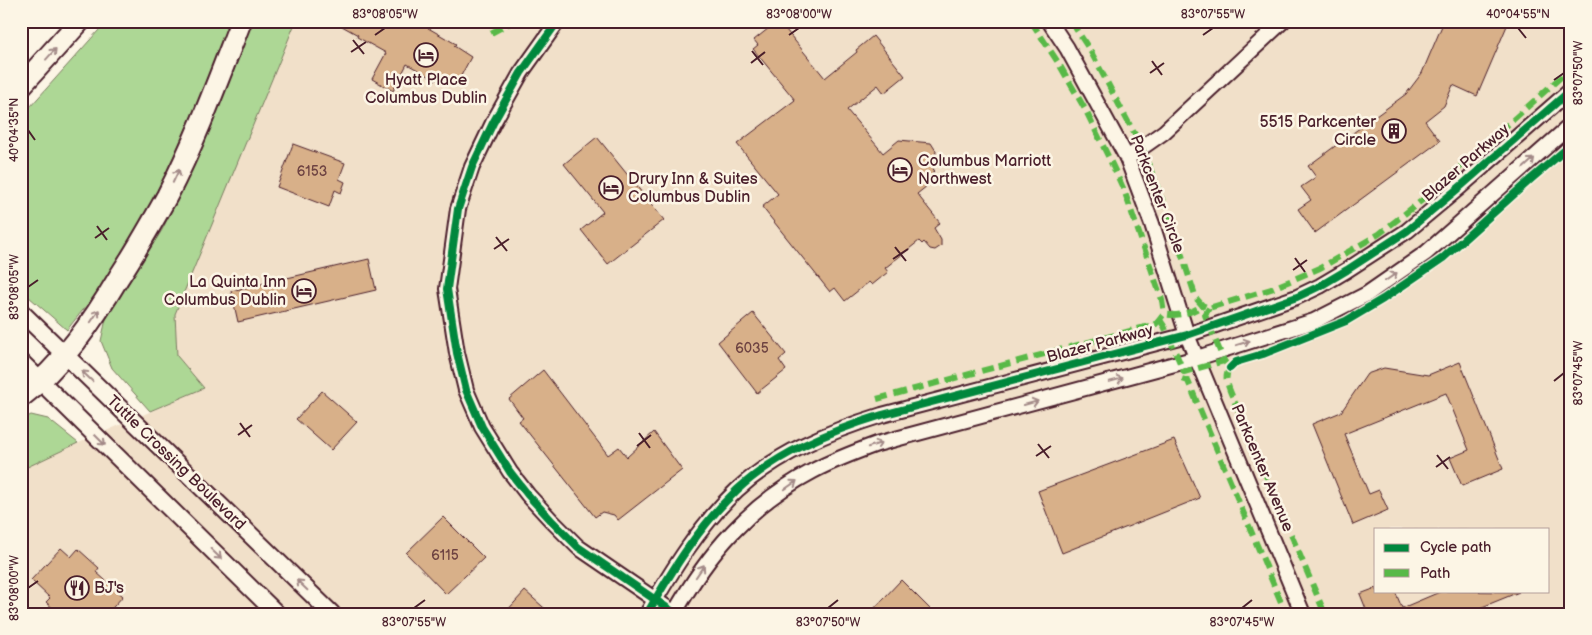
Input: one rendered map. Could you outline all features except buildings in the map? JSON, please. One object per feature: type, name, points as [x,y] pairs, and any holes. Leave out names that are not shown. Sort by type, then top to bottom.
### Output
[{"type":"highway","points":[[21,86],[80,21]]},
{"type":"highway","points":[[21,397],[40,381],[93,320],[167,194],[194,137],[241,21]]},
{"type":"main road","name":"Tuttle Crossing Boulevard","points":[[21,312],[332,614]]},
{"type":"main road","points":[[21,362],[277,614]]},
{"type":"street","points":[[558,21],[521,72],[492,123],[472,167],[458,209],[447,289],[456,353],[466,390],[482,427],[510,472],[528,495],[578,547],[675,614],[705,564],[724,540],[754,510],[796,481],[829,463],[892,440],[1197,358],[1314,321],[1367,294],[1426,253],[1571,125]]},
{"type":"street","name":"Parkcenter Circle","points":[[1049,21],[1067,48],[1127,158],[1152,224],[1188,335]]},
{"type":"street","points":[[1127,158],[1164,132],[1283,21]]},
{"type":"street","name":"Blazer Parkway","points":[[647,614],[668,576],[706,524],[732,494],[786,455],[840,428],[882,415],[1188,335],[1297,297],[1347,270],[1407,230],[1461,186],[1571,90]]},
{"type":"street","name":"Parkcenter Avenue","points":[[1188,335],[1304,614]]},
{"type":"shaded area","points":[[296,21],[1571,21],[1571,614],[21,614],[21,470],[204,388],[177,356],[175,314]]},
{"type":"green space","points":[[107,21],[232,21],[179,144],[135,234],[100,289],[67,330],[21,290],[21,117]]},
{"type":"green space","points":[[251,21],[296,21],[175,314],[177,356],[204,388],[150,411],[112,368],[101,341],[106,319],[162,230],[200,152]]},
{"type":"green space","points":[[31,415],[48,419],[78,443],[21,470],[21,420]]},
{"type":"marked path","points":[[491,33],[514,21]]},
{"type":"marked path","points":[[1031,21],[1085,109],[1124,190],[1162,300],[1164,314]]},
{"type":"marked path","points":[[1071,21],[1091,52],[1142,148],[1171,222],[1196,298],[1202,305],[1209,308],[1271,289],[1320,268],[1379,234],[1430,194],[1571,68]]},
{"type":"marked path","points":[[877,399],[1156,324],[1164,314],[1184,314],[1202,305]]},
{"type":"marked path","points":[[1209,308],[1205,315],[1224,361]]},
{"type":"marked path","points":[[1160,320],[1184,372],[1224,361],[1230,368],[1227,376],[1230,391],[1325,614]]},
{"type":"marked path","points":[[1182,379],[1188,381],[1286,614]]},
{"type":"cycle path","points":[[558,21],[521,73],[493,123],[472,167],[458,209],[447,289],[457,353],[466,390],[482,427],[510,472],[528,495],[578,547],[676,614]]},
{"type":"cycle path","points":[[647,614],[666,581],[711,518],[737,490],[769,465],[787,454],[843,428],[882,415],[1187,335],[1297,297],[1347,270],[1407,231],[1571,90]]},
{"type":"cycle path","points":[[1230,368],[1236,362],[1263,354],[1346,321],[1383,299],[1443,258],[1571,145]]},
{"type":"place","name":"Hyatt Place Columbus Dublin","points":[[426,55]]},
{"type":"place","name":"5515 Parkcenter Circle","points":[[1394,131]]},
{"type":"place","name":"Columbus Marriott Northwest","points":[[900,170]]},
{"type":"place","name":"Drury Inn & Suites Columbus Dublin","points":[[611,188]]},
{"type":"place","name":"La Quinta Inn Columbus Dublin","points":[[304,291]]},
{"type":"place","name":"BJ's","points":[[77,588]]}]
